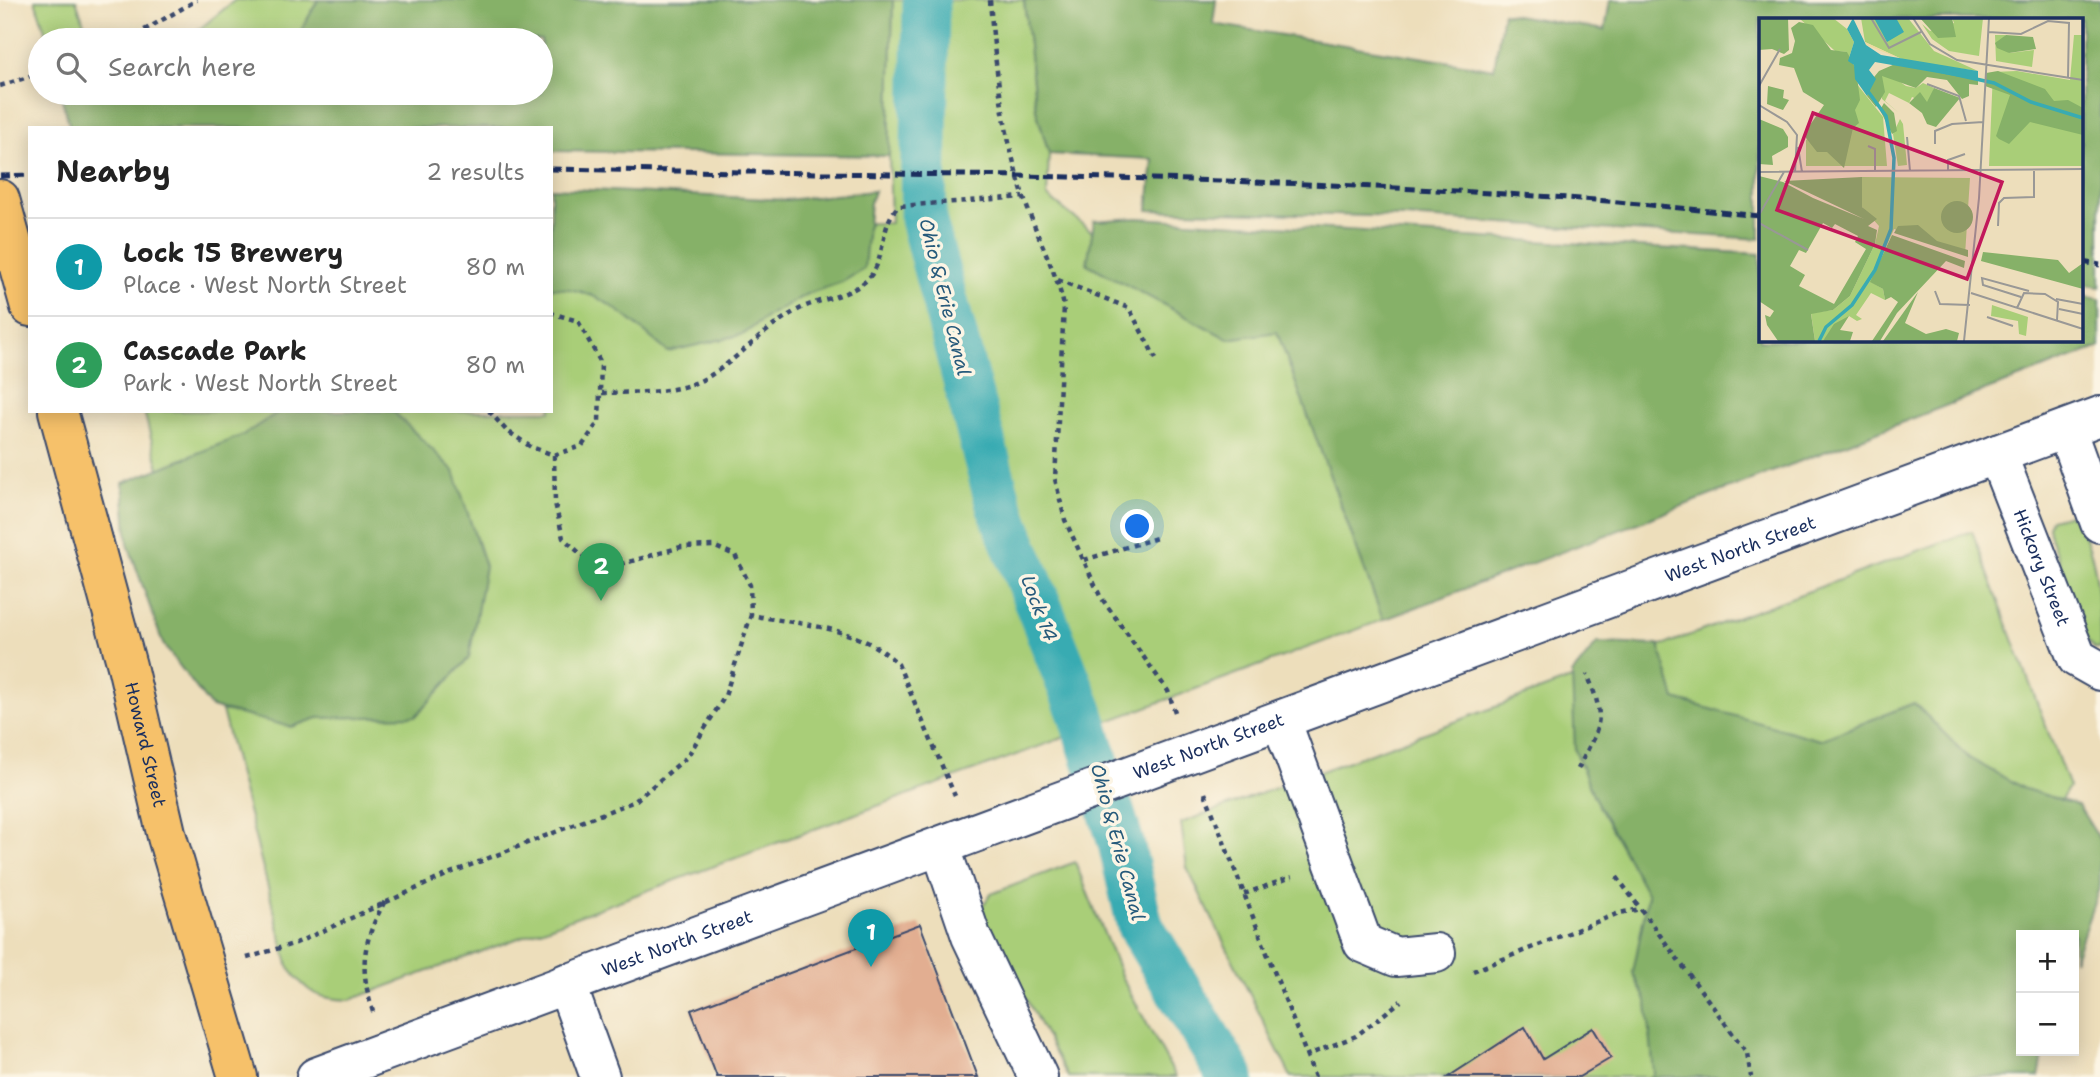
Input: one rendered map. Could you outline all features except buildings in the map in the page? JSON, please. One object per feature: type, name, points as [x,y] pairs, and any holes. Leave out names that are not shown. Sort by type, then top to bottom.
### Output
[{"type":"main road","points":[[0,199],[28,300]]},
{"type":"main road","name":"Howard Street","points":[[59,413],[128,666],[167,837],[237,1077]]},
{"type":"street","name":"West North Street","points":[[316,1077],[566,983],[957,842],[1189,752],[2083,422]]},
{"type":"street","points":[[2083,422],[2100,523]]},
{"type":"street","name":"Hickory Street","points":[[1997,454],[2077,658],[2100,671]]},
{"type":"street","points":[[1281,720],[1363,943],[1396,957],[1436,953]]},
{"type":"street","points":[[957,842],[971,936],[1038,1077]]},
{"type":"street","points":[[566,983],[600,1077]]},
{"type":"path","points":[[148,28],[197,0]]},
{"type":"path","points":[[990,0],[997,79],[1023,197],[1058,280],[1064,306],[1055,479],[1066,520],[1100,596],[1168,691],[1176,714]]},
{"type":"path","points":[[0,86],[28,77]]},
{"type":"path","points":[[602,393],[671,390],[709,377],[804,307],[843,295],[871,275],[883,248],[892,212],[899,206],[1023,197]]},
{"type":"path","points":[[1058,280],[1129,307],[1156,359]]},
{"type":"path","points":[[491,413],[506,430],[531,447],[554,455],[582,446],[599,421],[601,363],[578,321],[553,314]]},
{"type":"path","points":[[206,971],[296,943],[386,901],[635,801],[687,757],[725,696],[751,615],[750,584],[735,555],[713,546],[681,547],[611,567],[582,555],[563,538],[555,503],[554,455]]},
{"type":"path","points":[[1084,560],[1160,537]]},
{"type":"path","points":[[751,615],[859,637],[881,648],[898,664],[957,842]]},
{"type":"path","points":[[1577,769],[1601,717],[1587,674]]},
{"type":"path","points":[[1207,799],[1315,1077]]},
{"type":"path","points":[[1244,894],[1333,863]]},
{"type":"path","points":[[1617,877],[1747,1053],[1751,1077]]},
{"type":"path","points":[[386,901],[370,930],[363,965],[364,984],[386,1050]]},
{"type":"green space","points":[[35,0],[76,0],[86,28],[44,28]]},
{"type":"green space","points":[[235,0],[318,0],[303,28],[201,28]]},
{"type":"green space","points":[[318,0],[893,0],[889,156],[553,151],[553,126],[69,126],[64,105],[553,105],[553,28],[303,28]]},
{"type":"green space","points":[[893,0],[1024,0],[1036,109],[1049,154],[1047,196],[1228,339],[1277,331],[1383,620],[350,1000],[322,996],[308,989],[289,968],[145,413],[553,413],[553,225],[891,223],[889,156]]},
{"type":"green space","points":[[1024,0],[1216,0],[1213,24],[1494,69],[1503,13],[1605,30],[1610,0],[2100,0],[2100,287],[2082,284],[2082,18],[1759,18],[1759,239],[1404,217],[1148,210],[1153,159],[1049,154],[1036,109]]},
{"type":"green space","points":[[553,188],[786,200],[874,191],[870,203],[864,269],[842,282],[807,294],[769,315],[744,334],[668,352],[615,308],[585,293],[553,288]]},
{"type":"green space","points":[[1137,218],[1759,254],[1759,341],[2082,341],[2082,296],[2100,299],[2100,347],[1383,620],[1277,332],[1228,339],[1087,264],[1094,221]]},
{"type":"green space","points":[[277,413],[395,413],[454,471],[485,566],[469,658],[416,716],[318,718],[291,727],[211,707],[163,644],[128,544],[123,483],[243,435]]},
{"type":"green space","points":[[2070,514],[2080,528],[2093,560],[2100,614],[2100,649],[2095,649],[2087,640],[2050,536],[2048,526],[2051,519]]},
{"type":"green space","points":[[1972,531],[2069,787],[1890,1077],[1291,1077],[1187,868],[1181,823]]},
{"type":"green space","points":[[1597,643],[1659,645],[1675,699],[1820,740],[1914,703],[1969,758],[2025,789],[2078,805],[2100,840],[2100,885],[2079,946],[2079,930],[2016,930],[2016,1056],[2043,1056],[2039,1077],[1651,1077],[1654,1073],[1647,1003],[1633,973],[1648,895],[1594,797],[1575,750],[1572,674]]},
{"type":"green space","points":[[1075,862],[1122,978],[1176,1077],[1068,1077],[979,910],[991,894]]},
{"type":"waterway","name":"Lock 14","points":[[926,0],[923,219],[999,505],[1080,711],[1121,843],[1140,926],[1231,1077]]},
{"type":"railway","points":[[553,169],[1044,176],[1290,183],[1564,198],[1759,216]]},
{"type":"railway","points":[[0,176],[28,175]]},
{"type":"railway","points":[[2082,262],[2100,265]]},
{"type":"place","name":"Cascade Park","points":[[601,601]]},
{"type":"place","name":"Lock 15 Brewery","points":[[871,967]]},
{"type":"water label","name":"Ohio & Erie Canal","points":[[945,297]]},
{"type":"water label","name":"Ohio & Erie Canal","points":[[1118,842]]}]
